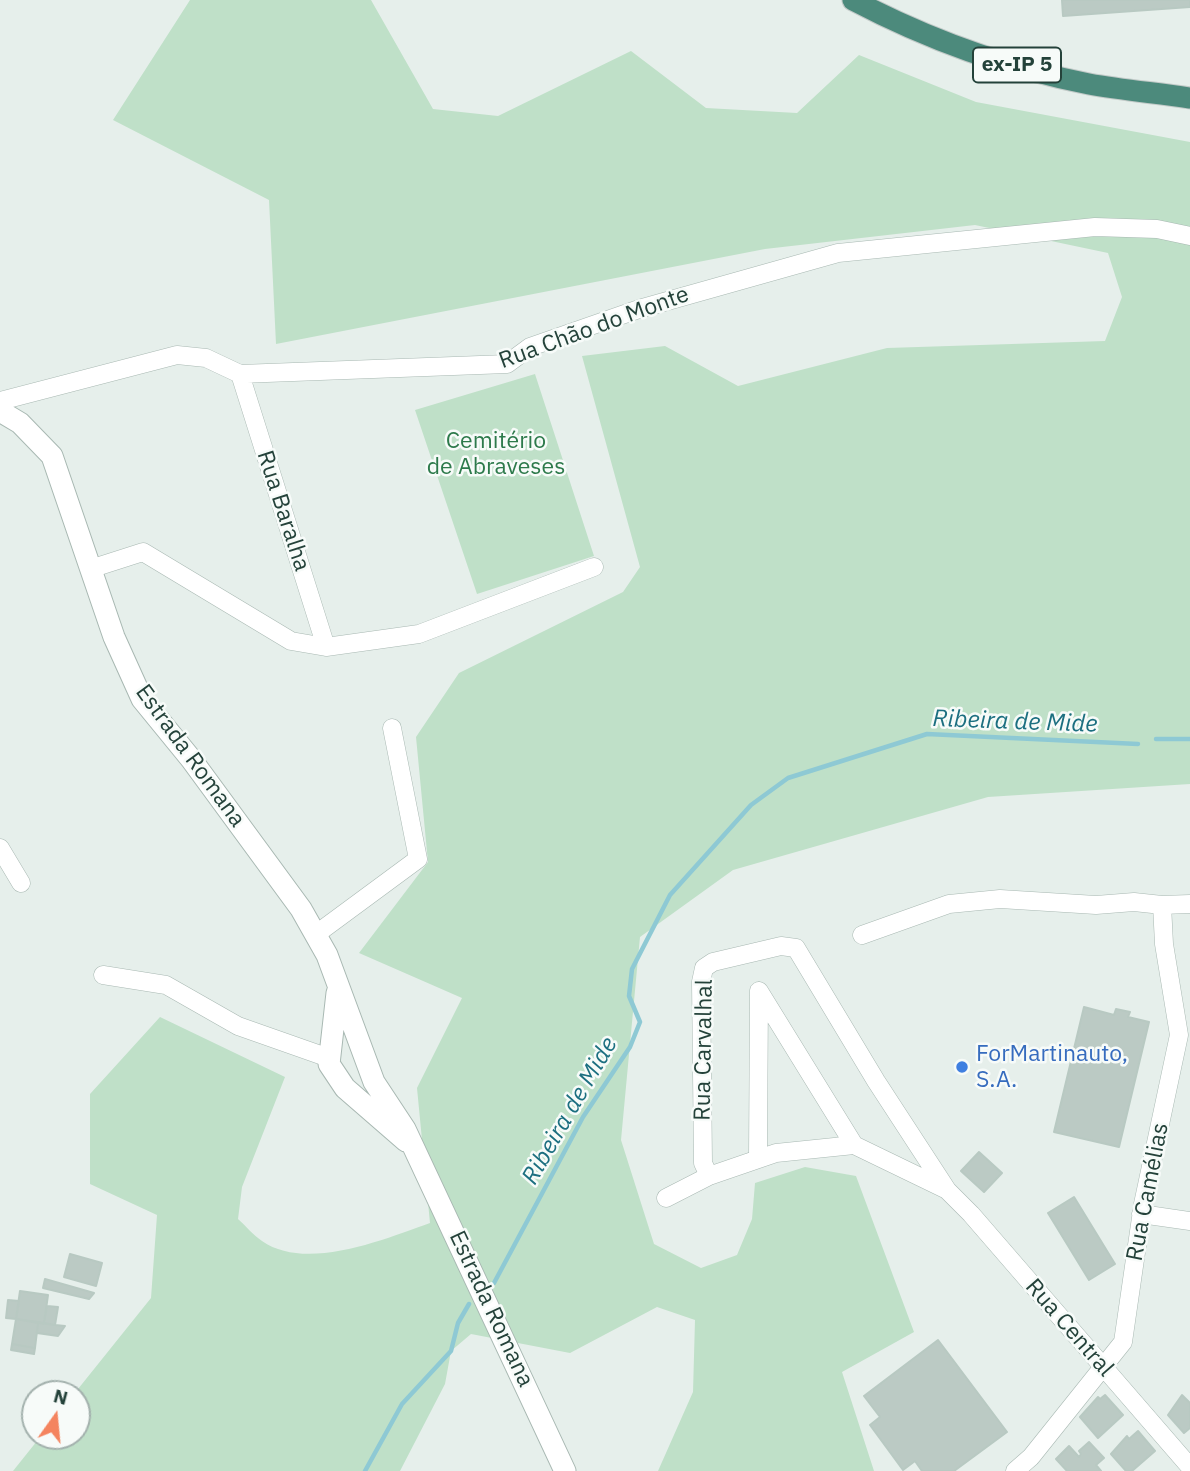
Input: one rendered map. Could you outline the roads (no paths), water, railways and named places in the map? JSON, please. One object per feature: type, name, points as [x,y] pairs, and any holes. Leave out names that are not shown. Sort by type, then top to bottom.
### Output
[{"type":"highway","name":"ex-IP 5","points":[[853,0],[894,22],[994,59],[1089,84],[1190,98]]},
{"type":"street","name":"Rua Chão do Monte","points":[[0,401],[177,355],[206,358],[240,374],[507,364],[530,348],[639,309],[838,253],[1094,228],[1157,229],[1190,236]]},
{"type":"street","name":"Rua Baralha","points":[[240,374],[326,647]]},
{"type":"street","name":"Estrada Romana","points":[[0,411],[20,423],[52,456],[114,636],[142,699],[269,864],[316,934],[327,955],[374,1082],[397,1115],[415,1148],[565,1471]]},
{"type":"street","points":[[90,569],[143,552],[291,642],[326,647],[419,634],[594,567]]},
{"type":"street","points":[[316,934],[418,859],[392,728]]},
{"type":"street","points":[[0,848],[21,883]]},
{"type":"street","points":[[862,934],[949,904],[1000,899],[1096,905],[1134,902],[1190,904]]},
{"type":"street","name":"Rua Camélias","points":[[1015,1471],[1031,1457],[1101,1366],[1123,1342],[1141,1214],[1184,1051],[1164,944],[1162,905]]},
{"type":"street","name":"Rua Carvalhal","points":[[709,1176],[703,1163],[701,982],[704,968],[713,962],[781,946],[796,948],[876,1081],[947,1190]]},
{"type":"street","points":[[103,975],[166,985],[239,1027],[329,1058]]},
{"type":"street","name":"Estrada Romana","points":[[338,988],[329,1064],[345,1088],[415,1148]]},
{"type":"street","points":[[758,1160],[759,991],[854,1145]]},
{"type":"street","points":[[666,1198],[709,1176],[776,1153],[854,1145],[947,1190]]},
{"type":"street","name":"Rua Central","points":[[947,1190],[971,1213],[1190,1467]]},
{"type":"street","points":[[1141,1214],[1190,1221]]},
{"type":"waterway","name":"Ribeira de Mide","points":[[494,1283],[583,1117],[630,1047],[640,1022],[629,996],[632,969],[670,895],[751,805],[788,778],[927,734],[1138,744]]},
{"type":"waterway","name":"Ribeira de Mide","points":[[1156,739],[1190,739]]},
{"type":"waterway","name":"Ribeira de Mide","points":[[365,1471],[402,1404],[451,1351],[458,1323],[469,1304]]},
{"type":"place","name":"ForMartinauto, S.A.","points":[[962,1067]]},
{"type":"park label","name":"Cemitério de Abraveses","points":[[496,454]]}]
